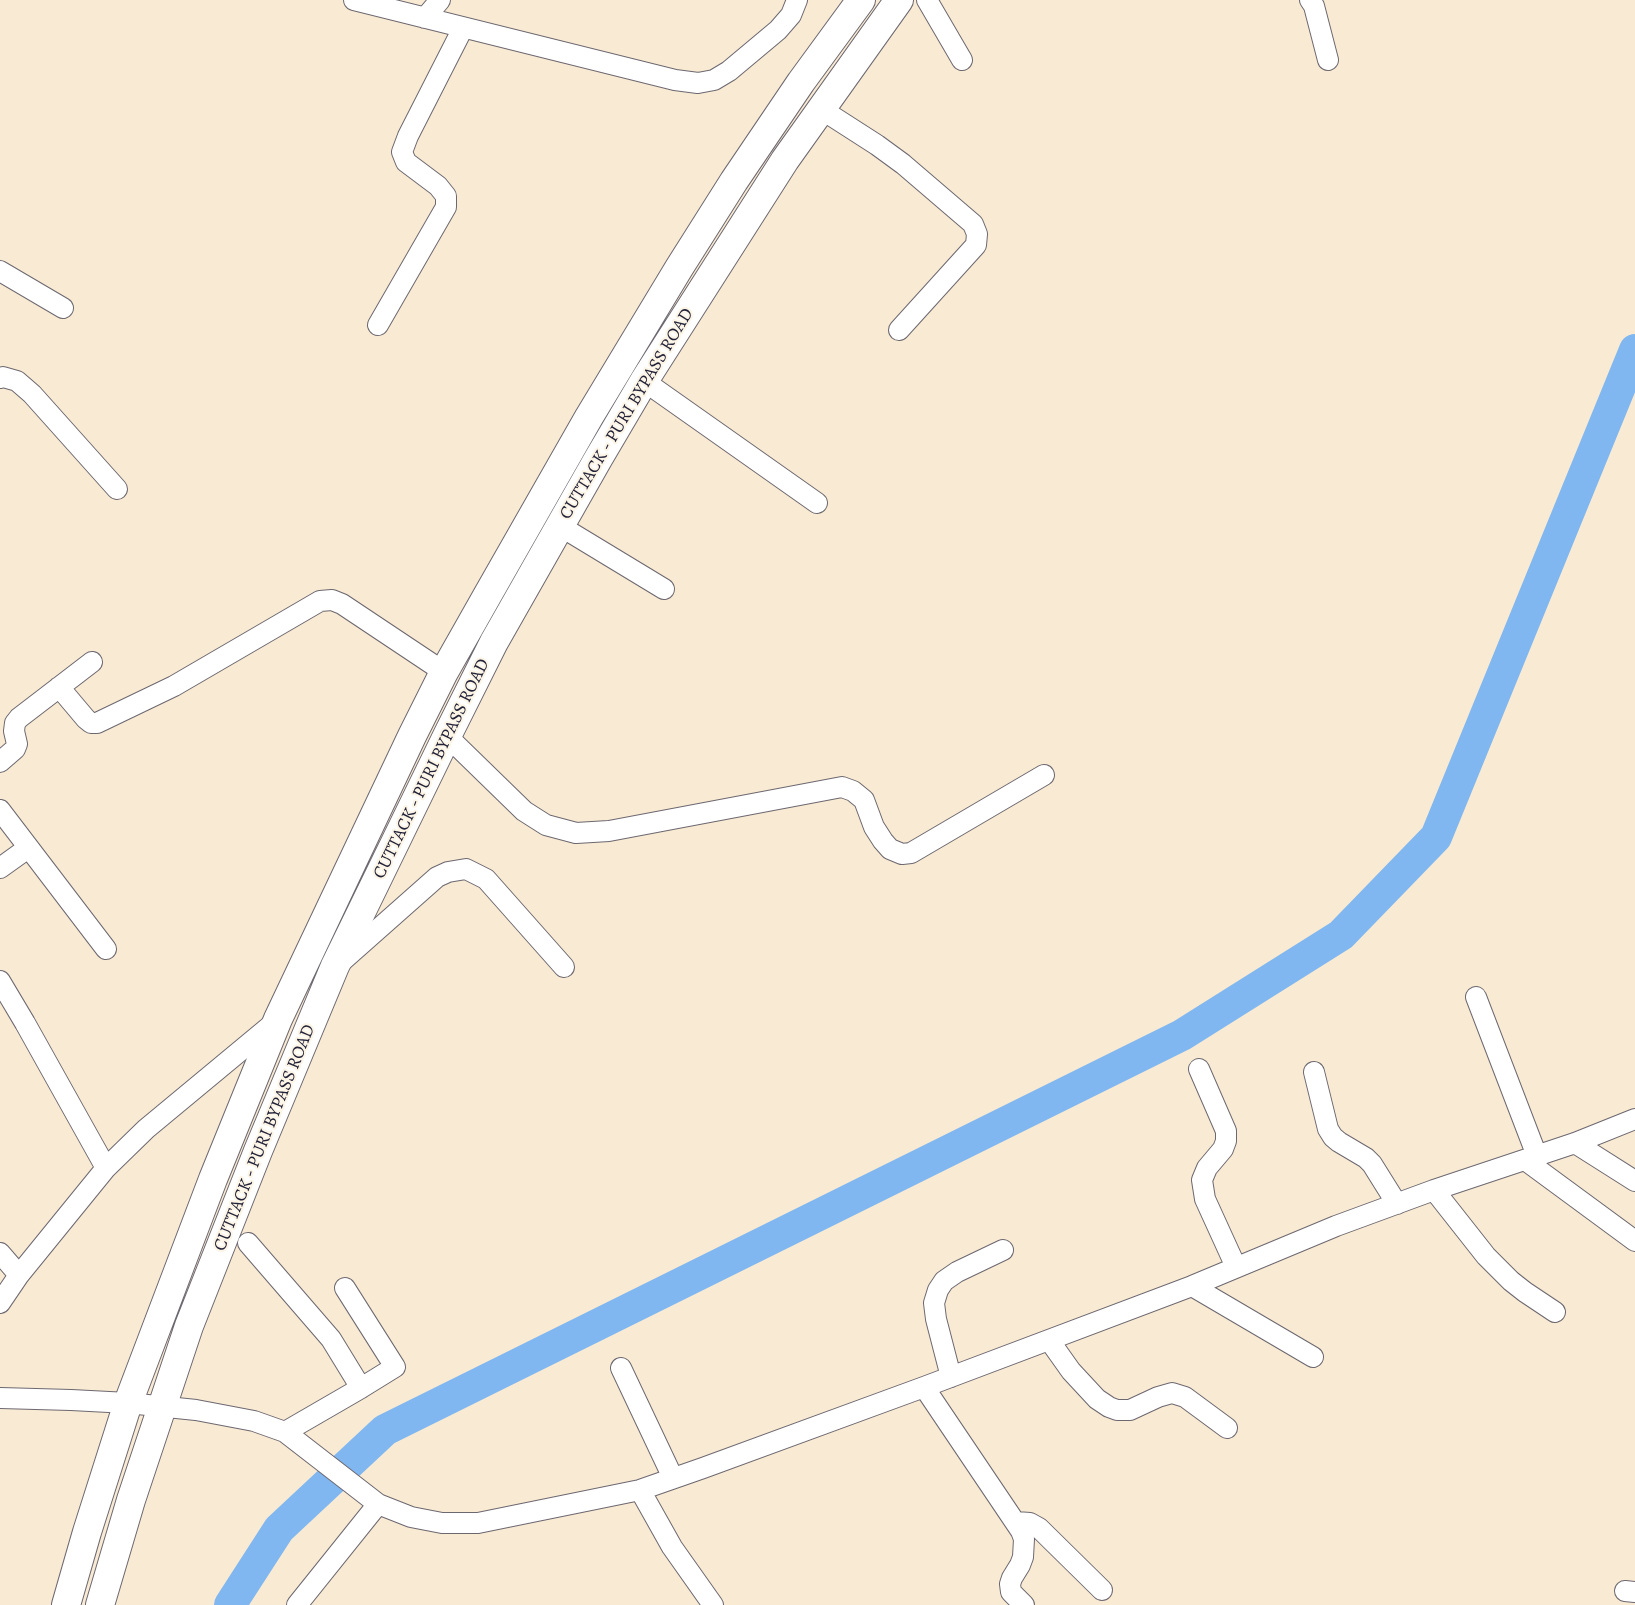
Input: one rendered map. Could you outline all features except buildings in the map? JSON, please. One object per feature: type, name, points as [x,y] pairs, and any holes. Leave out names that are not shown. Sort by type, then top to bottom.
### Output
[{"type":"highway","name":"CUTTACK - PURI BYPASS ROAD","points":[[66,1605],[128,1403],[213,1179],[278,1019],[444,672],[590,417],[679,268],[780,112],[861,0]]},
{"type":"highway","name":"CUTTACK - PURI BYPASS ROAD","points":[[100,1605],[131,1500],[189,1326],[232,1215],[336,966],[447,736],[494,642],[644,381],[785,160],[899,0]]},
{"type":"street","points":[[354,0],[675,80],[698,83],[714,80],[729,71],[764,42],[791,15],[797,0]]},
{"type":"street","points":[[425,18],[440,0]]},
{"type":"street","points":[[927,0],[962,60]]},
{"type":"street","points":[[1310,0],[1314,6],[1328,60]]},
{"type":"street","points":[[378,325],[446,207],[446,196],[438,186],[406,162],[402,152],[408,136],[463,28]]},
{"type":"street","points":[[820,109],[903,164],[973,224],[977,234],[976,245],[899,330]]},
{"type":"street","points":[[0,271],[63,308]]},
{"type":"street","points":[[0,378],[3,377],[17,381],[32,394],[117,489]]},
{"type":"street","points":[[644,381],[818,503]]},
{"type":"street","points":[[560,526],[664,589]]},
{"type":"street","points":[[62,691],[86,719],[97,723],[104,721],[174,686],[320,601],[332,600],[342,604],[444,672]]},
{"type":"street","points":[[0,762],[15,749],[17,744],[14,730],[19,718],[62,691],[92,662]]},
{"type":"street","points":[[447,736],[524,811],[546,825],[576,833],[609,831],[842,787],[854,791],[864,800],[874,827],[890,849],[902,854],[911,853],[1044,775]]},
{"type":"street","points":[[0,810],[106,950]]},
{"type":"street","points":[[0,868],[28,848]]},
{"type":"street","points":[[336,966],[437,878],[448,872],[466,869],[486,879],[564,967]]},
{"type":"street","points":[[0,982],[106,1168]]},
{"type":"street","points":[[1476,997],[1531,1158],[1635,1241]]},
{"type":"street","points":[[0,1302],[19,1275],[106,1168],[146,1129],[278,1019]]},
{"type":"street","points":[[1199,1069],[1226,1131],[1226,1141],[1223,1149],[1207,1168],[1202,1180],[1205,1199],[1236,1267]]},
{"type":"street","points":[[1314,1072],[1328,1129],[1333,1137],[1366,1158],[1372,1164],[1397,1204]]},
{"type":"street","points":[[0,1398],[128,1403],[232,1415],[285,1432],[372,1500],[411,1517],[442,1523],[478,1523],[640,1490],[924,1387],[1192,1286],[1336,1226],[1434,1190],[1575,1143],[1635,1119]]},
{"type":"street","points":[[1575,1143],[1635,1181]]},
{"type":"street","points":[[1434,1190],[1486,1256],[1511,1281],[1555,1312]]},
{"type":"street","points":[[248,1243],[332,1339],[361,1388]]},
{"type":"street","points":[[951,1377],[936,1319],[934,1303],[938,1290],[944,1281],[957,1272],[1003,1250]]},
{"type":"street","points":[[0,1253],[19,1275]]},
{"type":"street","points":[[1192,1286],[1313,1357]]},
{"type":"street","points":[[285,1432],[395,1367],[345,1288]]},
{"type":"street","points":[[1049,1340],[1071,1371],[1097,1399],[1117,1410],[1130,1410],[1158,1397],[1172,1393],[1185,1397],[1227,1428]]},
{"type":"street","points":[[621,1368],[673,1478]]},
{"type":"street","points":[[924,1387],[1016,1522],[1024,1539],[1020,1565],[1010,1584],[1012,1592],[1024,1605]]},
{"type":"street","points":[[640,1490],[672,1547],[713,1605]]},
{"type":"street","points":[[297,1605],[372,1500]]},
{"type":"street","points":[[1016,1522],[1030,1523],[1040,1528],[1102,1590]]},
{"type":"waterway","points":[[230,1605],[279,1529],[385,1430],[1182,1035],[1341,935],[1436,837],[1635,350]]}]
